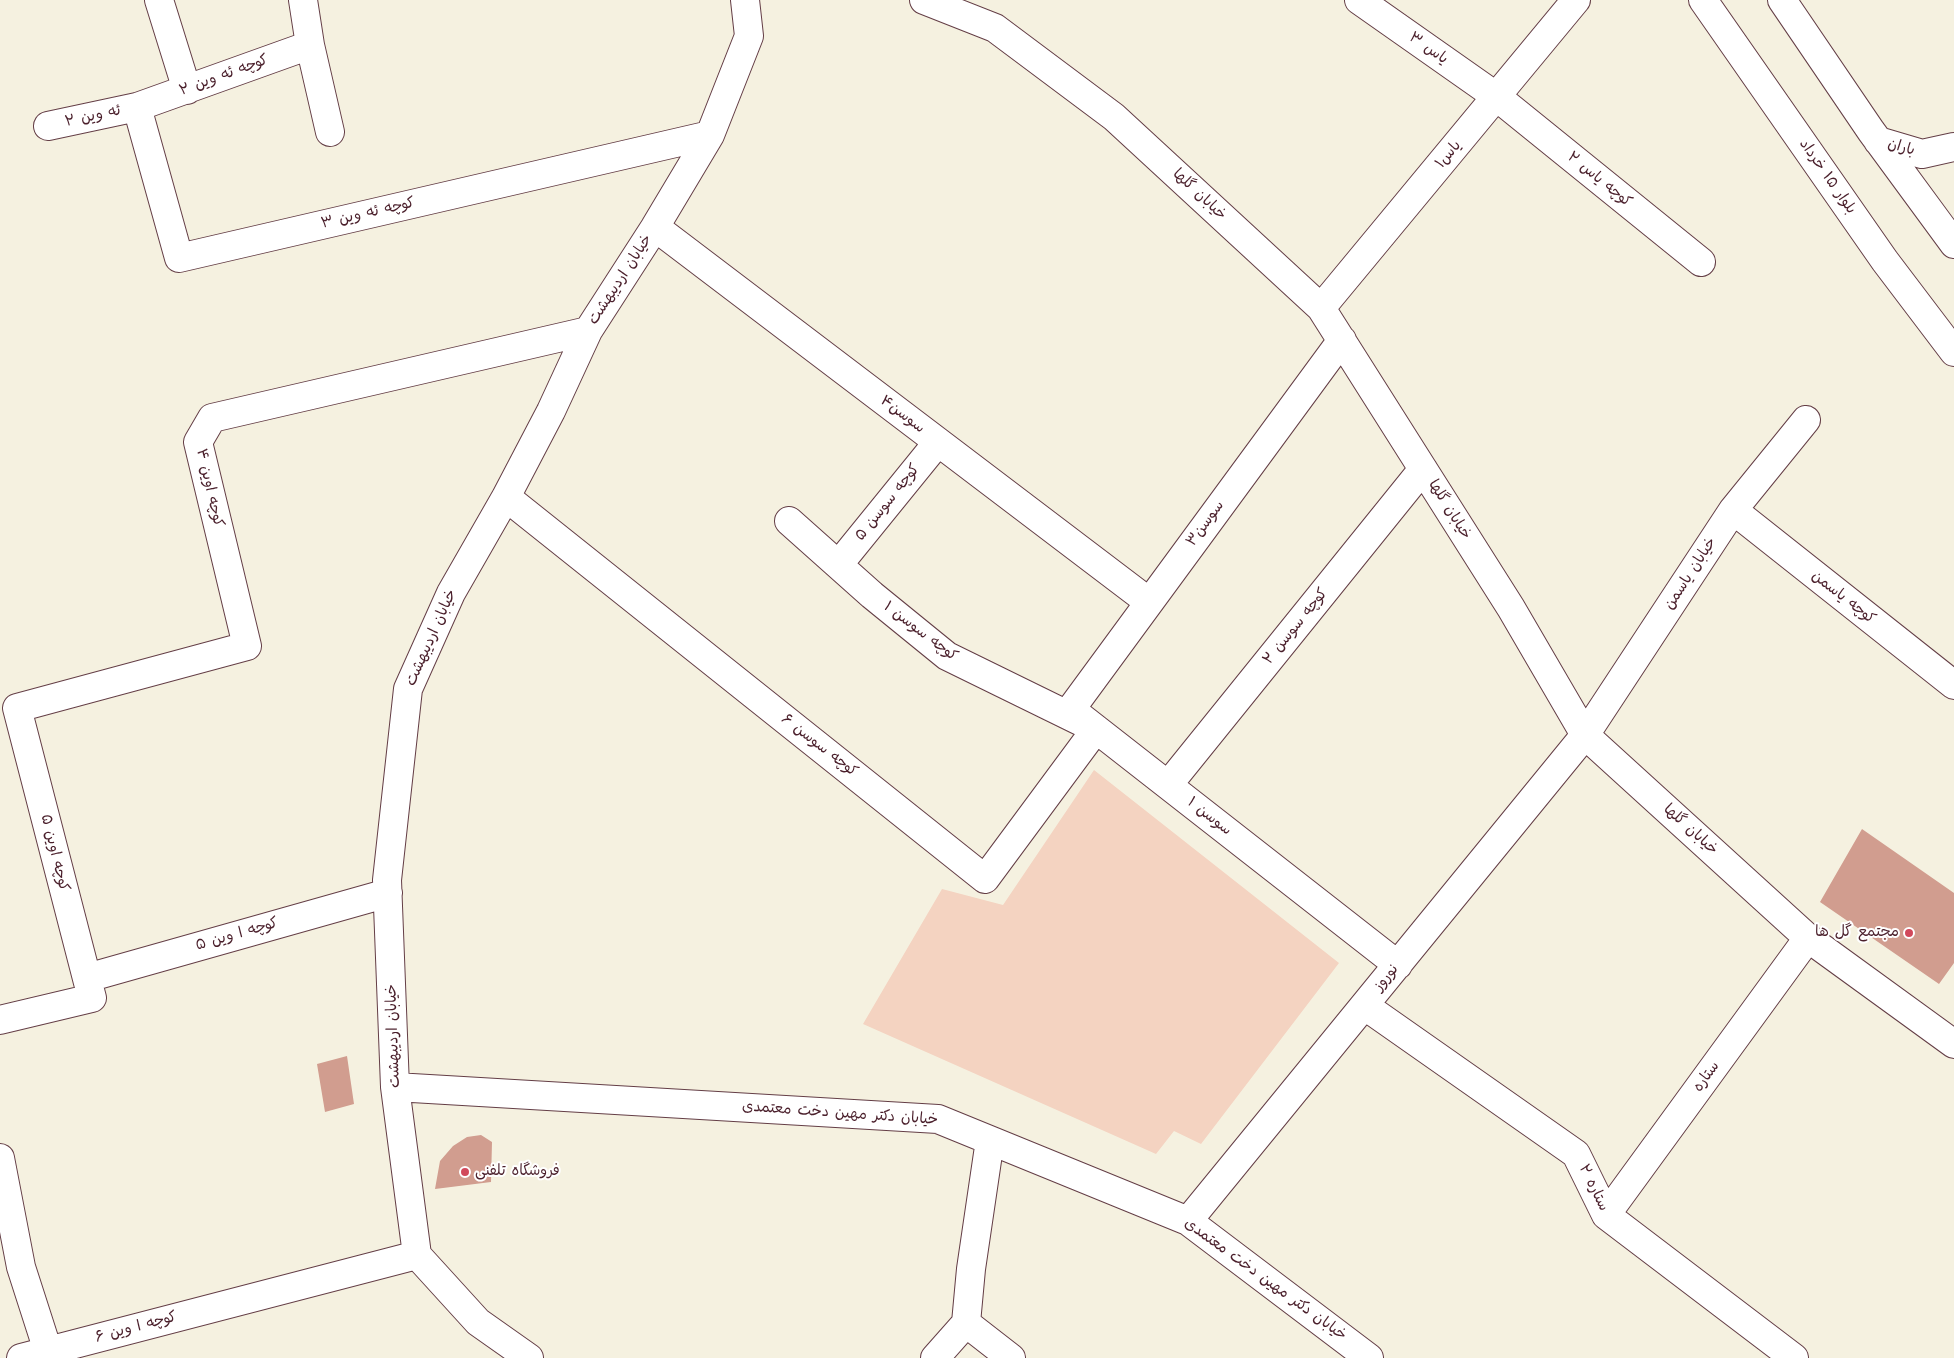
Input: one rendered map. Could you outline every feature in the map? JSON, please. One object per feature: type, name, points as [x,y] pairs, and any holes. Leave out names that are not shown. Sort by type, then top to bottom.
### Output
[{"type":"street","points":[[159,0],[187,90]]},
{"type":"street","points":[[303,0],[310,45],[330,132]]},
{"type":"street","name":"خیابان اردیبهشت","points":[[417,1255],[395,1088],[387,880],[408,688],[451,593],[506,497],[551,411],[588,331],[655,227],[710,135],[749,36],[745,0]]},
{"type":"street","name":"خیابان گلها","points":[[924,0],[995,28],[1114,117],[1321,308],[1511,608],[1585,735],[1808,938],[1954,1044]]},
{"type":"street","name":"یاس ۳","points":[[1359,0],[1497,97]]},
{"type":"street","name":"یاس۱","points":[[1321,308],[1576,0]]},
{"type":"street","name":"بلوار ۱۵ خرداد","points":[[1703,0],[1881,255],[1954,352]]},
{"type":"street","points":[[1782,0],[1878,141],[1954,244]]},
{"type":"street","name":"کوچه ئه وین ۲","points":[[137,107],[310,45]]},
{"type":"street","name":"کوچه یاس ۲","points":[[1497,97],[1701,262]]},
{"type":"street","name":"کوچه ئه وین ۳","points":[[137,107],[179,258],[710,135]]},
{"type":"street","name":"ئه وین ۲","points":[[48,126],[137,107]]},
{"type":"street","name":"باران","points":[[1878,141],[1922,154],[1954,147]]},
{"type":"street","name":"سوسن۴","points":[[655,227],[1149,602]]},
{"type":"street","name":"کوچه اوین ۴","points":[[17,708],[247,646],[198,442],[212,418],[588,331]]},
{"type":"street","name":"سوسن۳","points":[[1071,709],[1342,340]]},
{"type":"street","name":"خیابان یاسمن","points":[[1585,735],[1733,510],[1806,420]]},
{"type":"street","name":"کوچه سوسن ۵","points":[[839,564],[938,442]]},
{"type":"street","name":"کوچه سوسن ۲","points":[[1168,785],[1423,469]]},
{"type":"street","name":"کوچه سوسن ۶","points":[[506,497],[984,879],[1096,729]]},
{"type":"street","name":"کوچه یاسمن","points":[[1733,510],[1954,685]]},
{"type":"street","name":"کوچه سوسن ۱","points":[[790,521],[872,595],[947,656],[1096,729]]},
{"type":"street","name":"سوسن ۱","points":[[1010,687],[1071,709],[1398,965]]},
{"type":"street","name":"کوچه اوین ۵","points":[[17,708],[89,988]]},
{"type":"street","name":"نوروز","points":[[1188,1222],[1585,735]]},
{"type":"street","name":"کوچه ا وین ۵","points":[[89,988],[388,893]]},
{"type":"street","name":"ستاره","points":[[1606,1215],[1808,938]]},
{"type":"street","points":[[0,1020],[89,988]]},
{"type":"street","name":"ستاره ۲","points":[[1364,1006],[1576,1154],[1606,1215],[1794,1358]]},
{"type":"street","name":"خیابان دکتر مهین دخت معتمدی","points":[[395,1088],[938,1119],[1188,1222],[1369,1358]]},
{"type":"street","points":[[935,1358],[966,1323],[971,1269],[990,1140]]},
{"type":"street","points":[[0,1158],[21,1267],[48,1351]]},
{"type":"street","points":[[417,1255],[478,1322],[529,1358]]},
{"type":"street","name":"کوچه ا وین ۶","points":[[21,1358],[417,1255]]},
{"type":"street","points":[[966,1323],[1011,1358]]},
{"type":"shaded area","points":[[1094,770],[1339,963],[1201,1144],[1174,1131],[1156,1154],[863,1024],[942,889],[1003,905]]},
{"type":"building","name":"مجتمع گل ها","points":[[1862,829],[1954,893],[1954,963],[1939,984],[1820,902]]},
{"type":"building","points":[[347,1056],[354,1104],[325,1112],[317,1064]]},
{"type":"building","name":"فروشگاه تلفنی","points":[[481,1135],[492,1142],[491,1182],[435,1189],[440,1161],[453,1146],[467,1137]]},
{"type":"place","name":"مجتمع گل ها","points":[[1909,933]]},
{"type":"place","name":"فروشگاه تلفنی","points":[[465,1172]]}]
